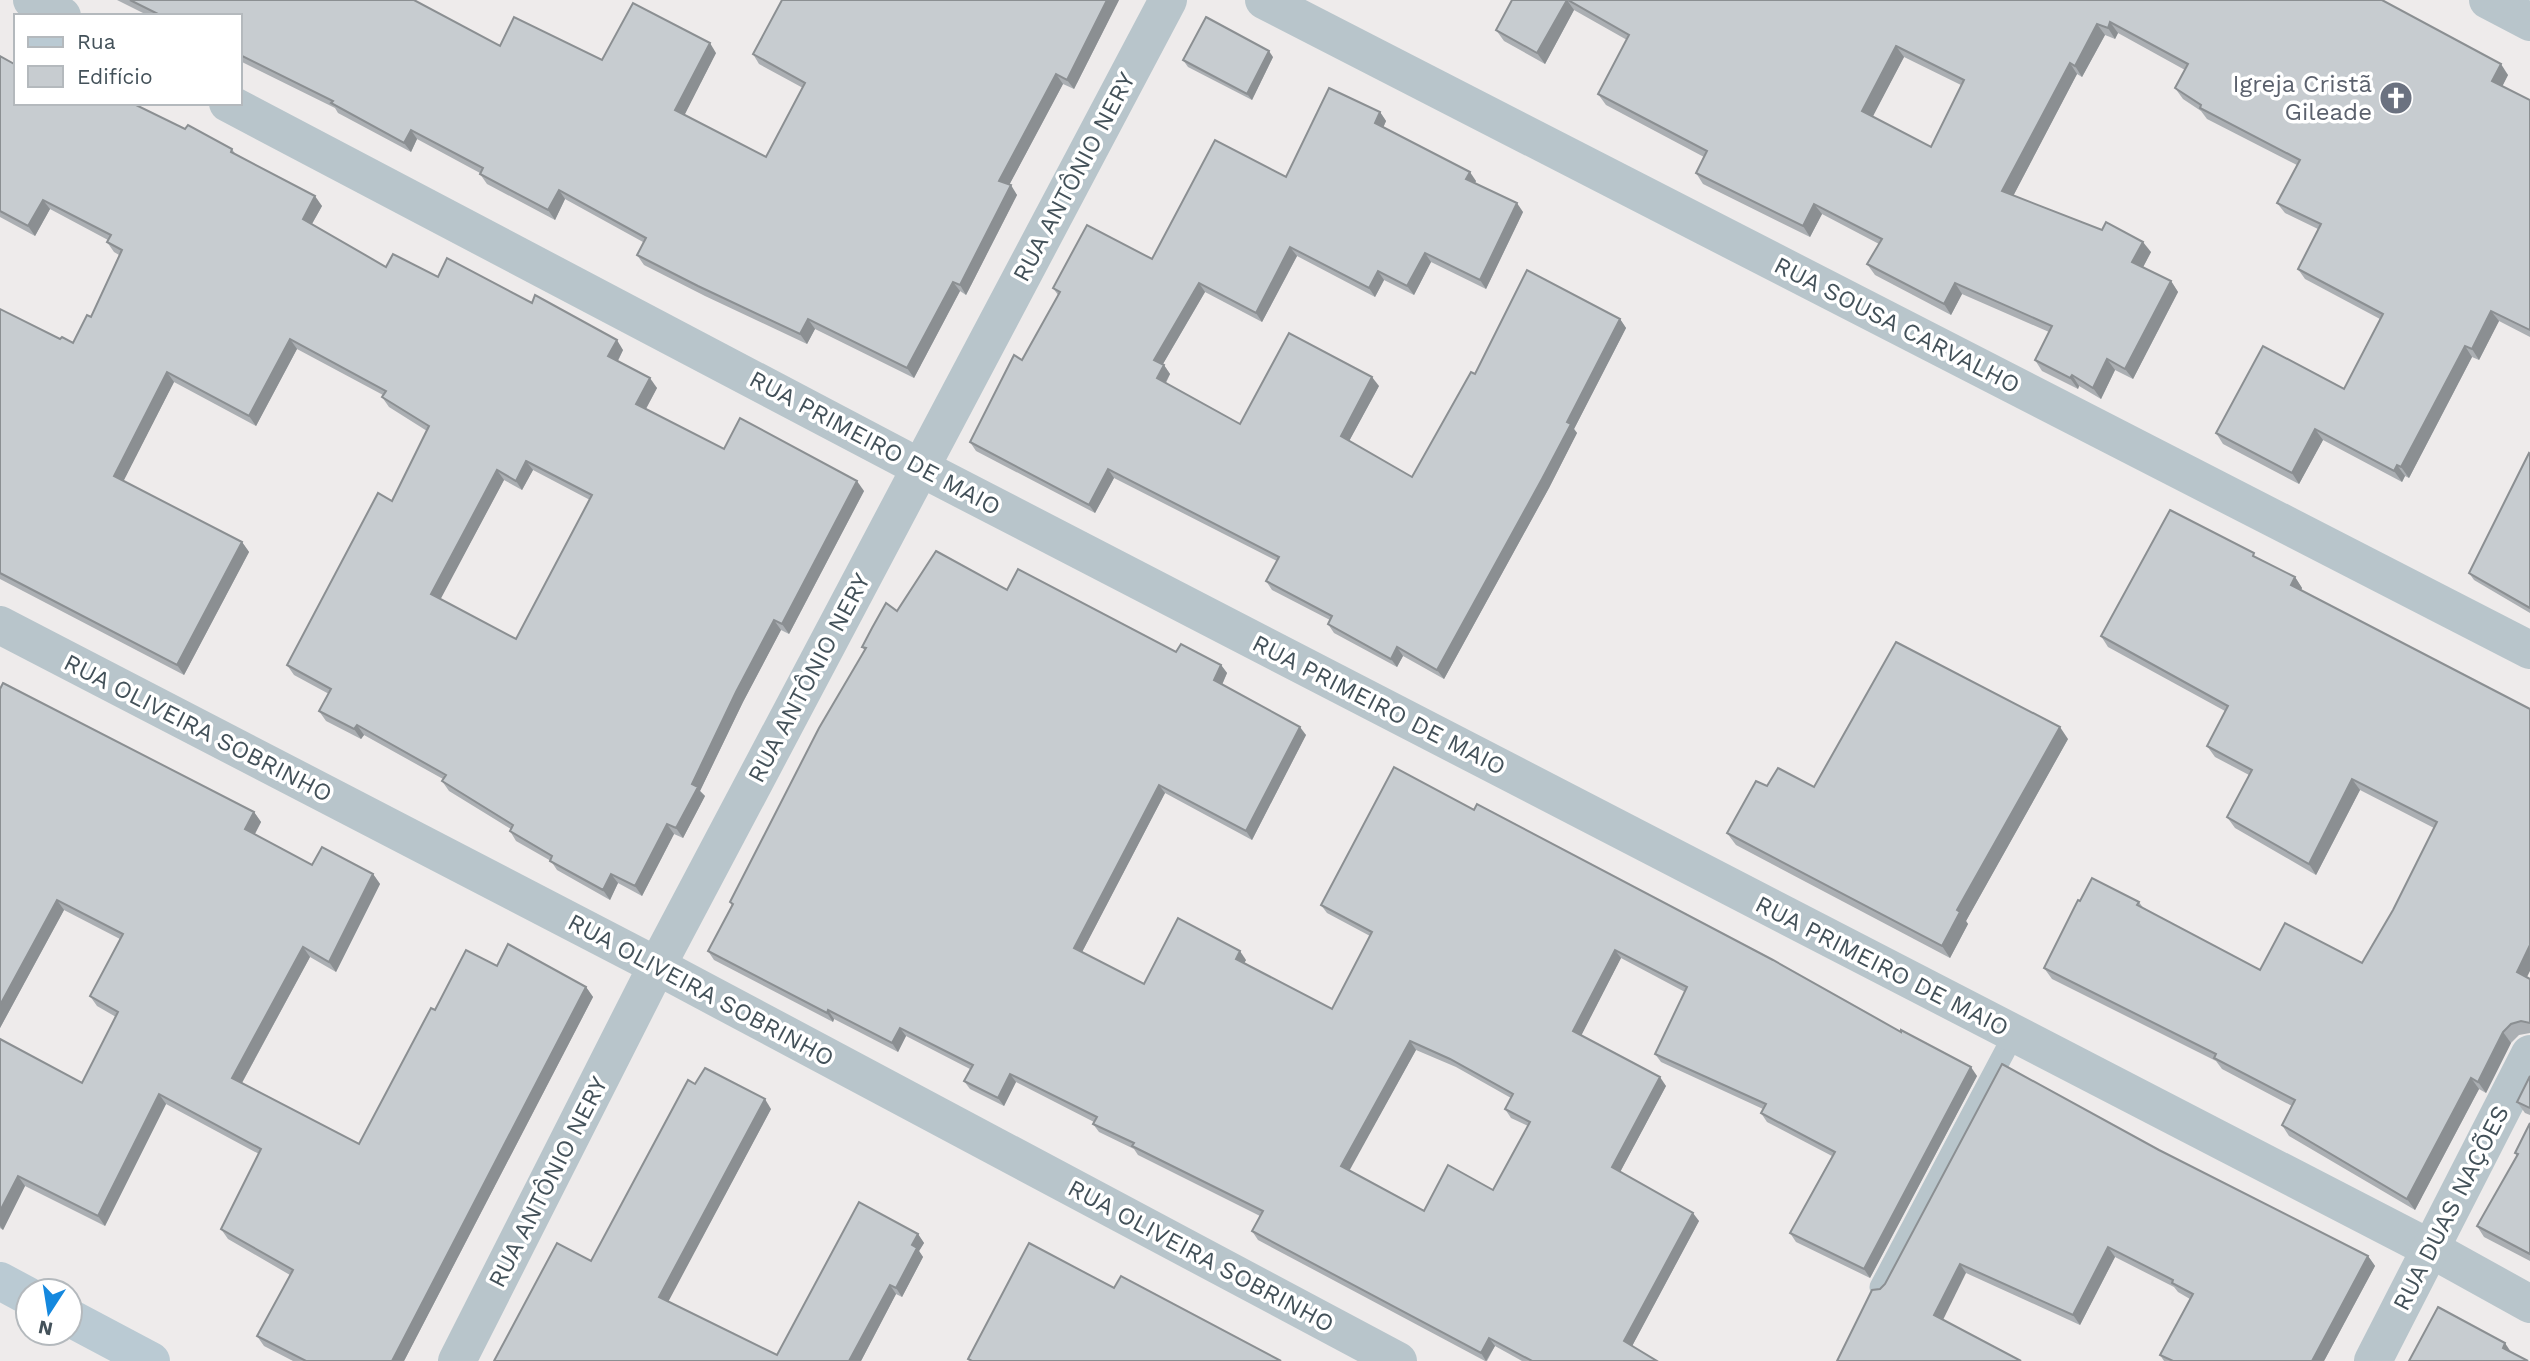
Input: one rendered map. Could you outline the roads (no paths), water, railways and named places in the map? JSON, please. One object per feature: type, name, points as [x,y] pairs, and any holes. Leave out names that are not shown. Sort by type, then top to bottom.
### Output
[{"type":"street","points":[[32,0],[58,14]]},
{"type":"street","name":"RUA ANTÔNIO NERY","points":[[457,1361],[657,966],[1168,0]]},
{"type":"street","name":"RUA SOUSA CARVALHO","points":[[1264,0],[2530,650]]},
{"type":"street","points":[[2488,0],[2530,22]]},
{"type":"street","name":"RUA PRIMEIRO DE MAIO","points":[[232,105],[919,467],[2431,1249],[2530,1304]]},
{"type":"street","name":"RUA OLIVEIRA SOBRINHO","points":[[0,625],[657,966],[1398,1361]]},
{"type":"street","name":"RUA DUAS NAÇÕES","points":[[2373,1361],[2530,1055]]},
{"type":"street","points":[[84,1325],[151,1361]]},
{"type":"lane","points":[[1880,1287],[2014,1034]]},
{"type":"place","name":"Igreja Cristã Gileade","points":[[2396,98]]}]
